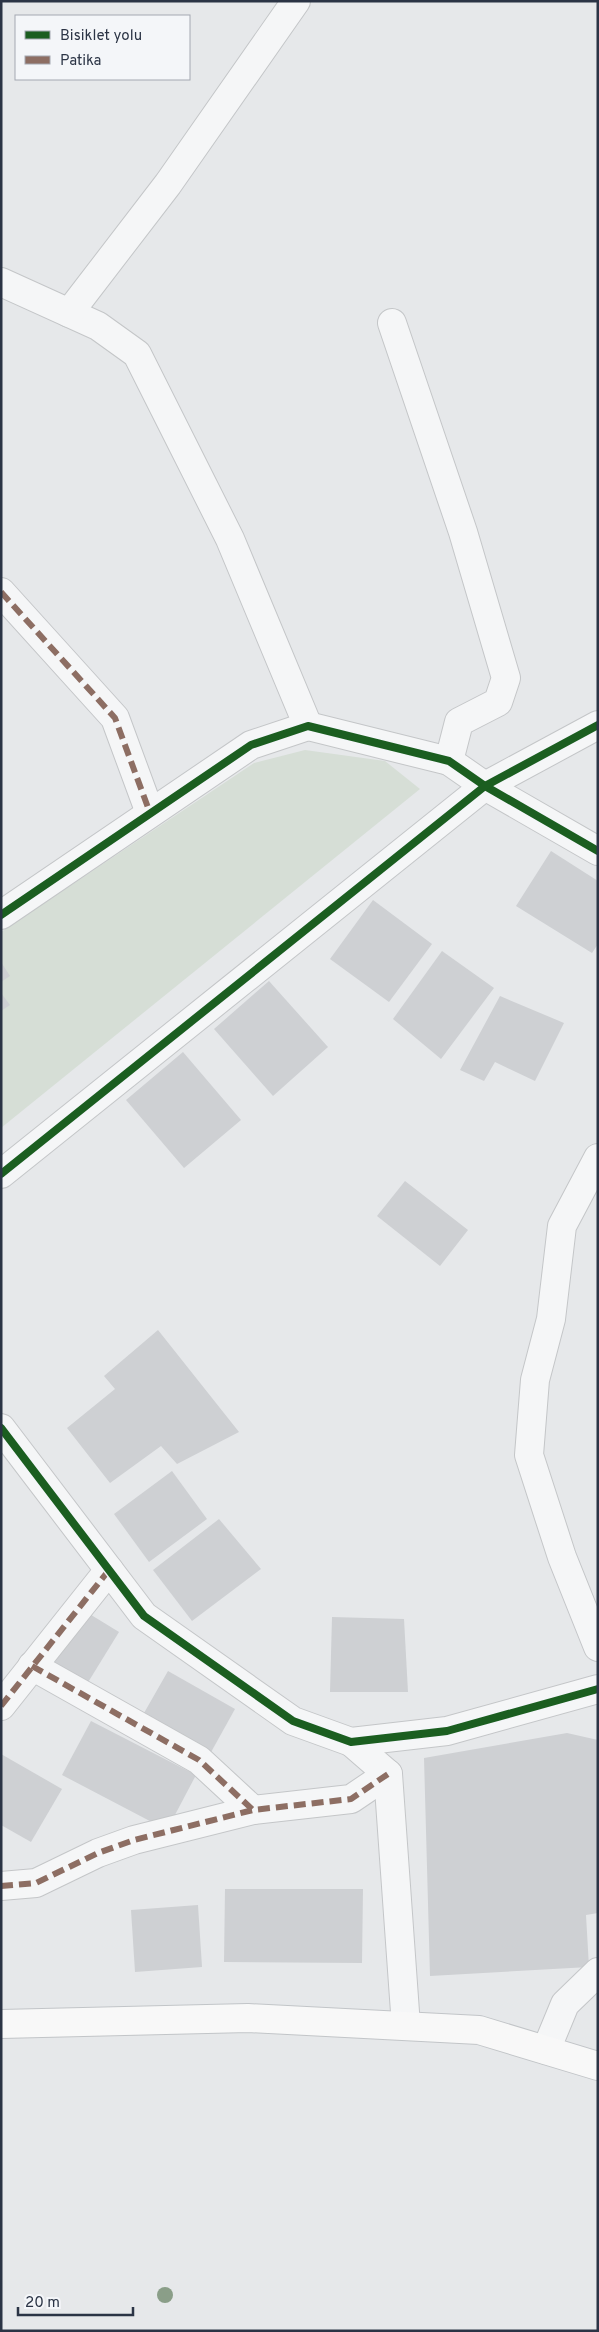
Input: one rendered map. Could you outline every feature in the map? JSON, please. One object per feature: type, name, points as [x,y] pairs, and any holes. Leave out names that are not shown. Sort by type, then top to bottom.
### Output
[{"type":"main road","points":[[1,2024],[248,2018],[479,2030],[598,2066]]},
{"type":"street","points":[[69,313],[168,184],[296,1]]},
{"type":"street","points":[[1,282],[98,326],[137,354],[230,539],[308,726]]},
{"type":"street","points":[[392,323],[462,532],[506,678],[498,702],[459,722],[449,761]]},
{"type":"street","points":[[1,592],[116,718],[150,813]]},
{"type":"street","points":[[1,1174],[485,786],[598,725]]},
{"type":"street","points":[[1,914],[251,745],[308,726],[449,761],[485,786],[598,851]]},
{"type":"street","points":[[598,1158],[562,1226],[551,1320],[535,1380],[529,1455],[562,1557],[598,1647]]},
{"type":"street","points":[[1,1428],[144,1616],[293,1721],[351,1742],[388,1774],[406,2026]]},
{"type":"street","points":[[1,1706],[109,1570]]},
{"type":"street","points":[[32,1666],[198,1760],[253,1810]]},
{"type":"street","points":[[351,1742],[447,1731],[598,1689]]},
{"type":"street","points":[[1,1886],[36,1883],[98,1853],[134,1840],[253,1810],[351,1799],[388,1774]]},
{"type":"street","points":[[546,2050],[565,2004],[598,1972]]},
{"type":"shaded area","points":[[305,750],[385,761],[420,789],[1,1128],[1,932],[254,763]]},
{"type":"building","points":[[551,851],[598,881],[598,944],[592,953],[516,906]]},
{"type":"building","points":[[373,900],[432,944],[389,1002],[330,959]]},
{"type":"building","points":[[442,951],[494,988],[441,1059],[393,1019]]},
{"type":"building","points":[[1,962],[10,976],[1,982]]},
{"type":"building","points":[[269,981],[328,1047],[273,1096],[214,1029]]},
{"type":"building","points":[[1,993],[10,1005],[1,1011]]},
{"type":"building","points":[[500,996],[564,1023],[535,1081],[495,1062],[484,1081],[460,1070]]},
{"type":"building","points":[[183,1052],[241,1120],[184,1168],[126,1100]]},
{"type":"building","points":[[405,1181],[468,1230],[440,1266],[377,1216]]},
{"type":"building","points":[[158,1330],[239,1432],[177,1464],[161,1446],[110,1483],[67,1428],[115,1389],[104,1376]]},
{"type":"building","points":[[172,1471],[207,1519],[149,1562],[114,1514]]},
{"type":"building","points":[[219,1519],[261,1569],[192,1621],[153,1570]]},
{"type":"building","points":[[83,1610],[119,1632],[87,1684],[51,1661]]},
{"type":"building","points":[[332,1617],[404,1619],[408,1692],[330,1692]]},
{"type":"building","points":[[168,1671],[235,1709],[210,1754],[144,1713]]},
{"type":"building","points":[[91,1721],[196,1775],[167,1830],[62,1775]]},
{"type":"building","points":[[567,1733],[598,1740],[598,1913],[586,1915],[589,1967],[430,1976],[424,1758]]},
{"type":"building","points":[[1,1754],[62,1789],[31,1842],[1,1825]]},
{"type":"building","points":[[225,1889],[363,1889],[362,1963],[224,1962]]},
{"type":"building","points":[[198,1905],[202,1967],[135,1972],[131,1910]]},
{"type":"marked path","points":[[1,592],[115,718],[150,813]]},
{"type":"marked path","points":[[1,1706],[109,1570]]},
{"type":"marked path","points":[[32,1666],[199,1760],[253,1810]]},
{"type":"marked path","points":[[1,1886],[36,1883],[98,1853],[134,1840],[253,1810],[351,1799],[388,1774]]},
{"type":"cycle path","points":[[1,1174],[485,786],[598,725]]},
{"type":"cycle path","points":[[1,915],[251,745],[308,726],[449,761],[485,786],[598,851]]},
{"type":"cycle path","points":[[1,1428],[144,1616],[293,1721],[351,1742],[447,1731],[598,1689]]}]
